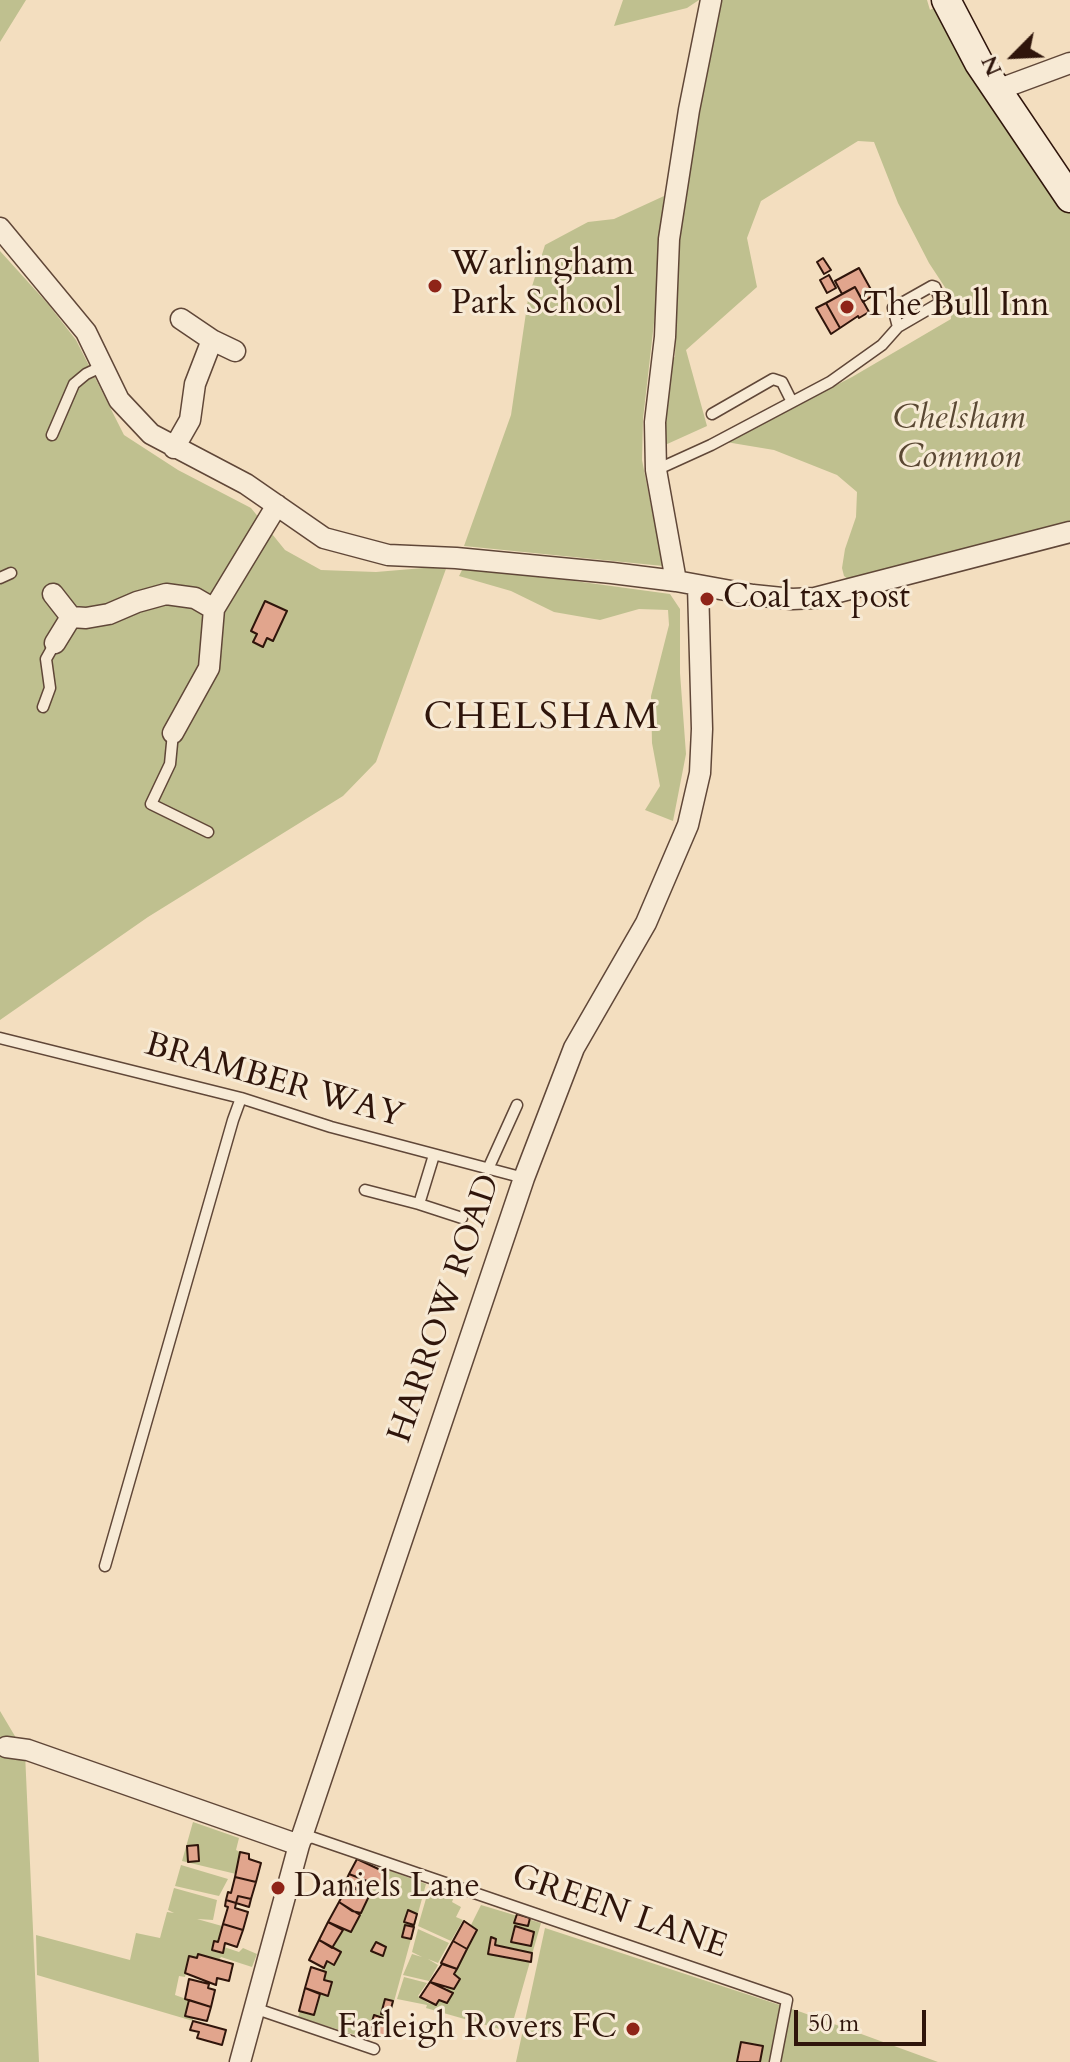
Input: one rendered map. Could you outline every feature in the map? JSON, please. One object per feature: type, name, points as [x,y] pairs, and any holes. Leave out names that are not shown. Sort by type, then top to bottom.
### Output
[{"type":"street","points":[[676,581],[656,470],[655,422],[665,337],[669,239],[689,110],[711,0]]},
{"type":"street","points":[[946,0],[979,63],[1070,198]]},
{"type":"street","points":[[997,90],[1070,63]]},
{"type":"street","points":[[0,228],[86,332],[119,400],[151,434],[246,484],[324,538],[388,555],[456,558],[612,573],[792,599],[815,598],[1070,532]]},
{"type":"street","points":[[181,319],[235,351]]},
{"type":"street","points":[[174,448],[190,420],[195,384],[212,340]]},
{"type":"street","points":[[173,733],[209,668],[214,609],[277,505]]},
{"type":"street","name":"HARROW ROAD","points":[[240,2062],[299,1845],[524,1178],[574,1048],[646,923],[688,825],[700,773],[702,729],[698,586]]},
{"type":"street","points":[[53,594],[71,617],[109,614],[166,594],[195,598],[214,609]]},
{"type":"street","points":[[55,643],[71,617]]},
{"type":"street","points":[[6,1747],[28,1750],[299,1845]]},
{"type":"lane","points":[[656,470],[711,445],[830,382],[882,345],[898,327],[941,302],[935,287],[893,308],[898,327]]},
{"type":"lane","points":[[52,435],[74,384],[103,366]]},
{"type":"lane","points":[[712,414],[773,379],[782,382],[792,402]]},
{"type":"lane","points":[[0,578],[11,573]]},
{"type":"lane","points":[[43,707],[50,688],[46,659],[55,643]]},
{"type":"lane","points":[[173,733],[170,764],[151,804],[208,832]]},
{"type":"lane","name":"BRAMBER WAY","points":[[4,1038],[241,1098],[331,1127],[524,1178]]},
{"type":"lane","points":[[105,1566],[241,1098]]},
{"type":"lane","points":[[488,1169],[517,1105]]},
{"type":"lane","points":[[419,1204],[434,1155]]},
{"type":"lane","points":[[365,1190],[462,1218]]},
{"type":"lane","name":"GREEN LANE","points":[[299,1845],[311,1837],[787,2000],[775,2062]]},
{"type":"lane","points":[[254,2008],[374,2049]]},
{"type":"green space","points":[[0,0],[26,0],[0,42]]},
{"type":"green space","points":[[623,0],[699,0],[687,8],[614,26]]},
{"type":"green space","name":"Chelsham Common","points":[[721,0],[927,0],[930,10],[937,6],[1070,212],[1070,524],[849,580],[842,568],[856,517],[857,492],[837,475],[774,450],[726,442],[852,377],[951,319],[950,295],[929,263],[898,203],[874,142],[858,141],[761,201],[747,238],[757,287],[686,350],[707,426],[665,445],[669,360],[675,357],[678,241],[709,42]]},
{"type":"green space","points":[[664,196],[659,279],[643,419],[642,460],[663,566],[464,546],[511,415],[528,299],[545,245],[588,222],[614,219]]},
{"type":"green space","points":[[0,251],[76,340],[124,435],[178,470],[251,508],[285,550],[321,570],[376,572],[447,566],[376,762],[343,796],[148,917],[0,1020]]},
{"type":"green space","points":[[464,566],[670,594],[680,609],[680,673],[686,754],[673,821],[645,810],[660,786],[652,743],[651,696],[669,625],[668,610],[639,609],[600,620],[554,612],[511,591],[459,576]]},
{"type":"green space","points":[[0,1711],[25,1753],[39,2062],[0,2062]]},
{"type":"green space","points":[[193,1822],[239,1838],[236,1874],[182,1861]]},
{"type":"green space","points":[[181,1865],[228,1879],[219,1896],[175,1886]]},
{"type":"green space","points":[[388,1870],[426,1884],[389,2020],[374,2015],[368,2033],[359,2036],[298,2017],[300,2011],[314,2015],[320,1994],[328,1996],[332,1982],[324,1980],[326,1972],[321,1971],[327,1961],[334,1964],[341,1952],[332,1948],[343,1929],[351,1932],[360,1915],[352,1911],[361,1912],[374,1879],[382,1884]]},
{"type":"green space","points":[[430,1885],[455,1894],[452,1902],[461,1907],[456,1917],[463,1920],[451,1941],[418,1926]]},
{"type":"green space","points":[[174,1888],[217,1900],[213,1920],[197,1919],[222,1926],[218,1942],[214,1941],[212,1950],[222,1952],[224,1947],[239,1952],[243,1948],[257,1954],[252,1967],[221,1957],[219,1960],[198,1954],[197,1958],[189,1956],[185,1977],[179,1976],[175,1995],[189,2000],[185,2016],[193,2018],[193,2021],[37,1975],[36,1935],[130,1960],[136,1933],[160,1938],[167,1912],[174,1913],[168,1910]]},
{"type":"green space","points":[[481,1905],[541,1923],[510,2032],[426,2008],[427,2005],[397,1999],[404,1977],[427,1983],[418,1996],[428,2003],[436,2005],[439,2000],[447,2003],[453,1993],[446,1989],[460,1979],[454,1974],[477,1931],[471,1925]]},
{"type":"green space","points":[[545,1928],[801,2012],[938,2062],[516,2062]]},
{"type":"green space","points":[[418,1929],[449,1943],[438,1963],[428,1959],[438,1965],[429,1981],[403,1975],[412,1954],[422,1957],[412,1952]]},
{"type":"building","points":[[823,258],[831,270],[824,274],[817,262]]},
{"type":"building","points":[[859,268],[874,295],[863,302],[855,287],[842,294],[835,281]]},
{"type":"building","points":[[829,275],[836,288],[827,293],[820,280]]},
{"type":"building","points":[[855,287],[869,312],[840,328],[826,303]]},
{"type":"building","points":[[826,303],[840,328],[831,334],[816,308]]},
{"type":"building","points":[[265,601],[287,611],[273,641],[267,638],[263,647],[253,642],[257,634],[251,631]]},
{"type":"building","points":[[198,1845],[199,1861],[188,1862],[187,1846]]},
{"type":"building","points":[[240,1852],[249,1854],[249,1859],[261,1863],[256,1882],[235,1877]]},
{"type":"building","points":[[357,1859],[387,1873],[382,1884],[374,1879],[372,1883],[349,1874]]},
{"type":"building","points":[[349,1874],[372,1883],[367,1894],[345,1883]]},
{"type":"building","points":[[235,1877],[256,1882],[251,1899],[238,1896],[236,1903],[226,1900]]},
{"type":"building","points":[[348,1885],[369,1896],[361,1913],[339,1902]]},
{"type":"building","points":[[238,1896],[251,1899],[249,1907],[236,1903]]},
{"type":"building","points":[[226,1900],[236,1903],[235,1908],[248,1912],[243,1930],[223,1924],[228,1907],[225,1906]]},
{"type":"building","points":[[339,1902],[360,1915],[351,1932],[328,1922]]},
{"type":"building","points":[[408,1910],[417,1914],[414,1925],[404,1922]]},
{"type":"building","points":[[517,1914],[530,1918],[528,1926],[514,1923]]},
{"type":"building","points":[[464,1921],[477,1930],[467,1949],[453,1941]]},
{"type":"building","points":[[328,1922],[343,1930],[332,1948],[319,1940]]},
{"type":"building","points":[[223,1924],[243,1930],[237,1947],[225,1943],[223,1953],[212,1950],[214,1941],[218,1942]]},
{"type":"building","points":[[405,1925],[414,1927],[411,1939],[402,1937]]},
{"type":"building","points":[[515,1926],[534,1932],[531,1946],[511,1942]]},
{"type":"building","points":[[491,1937],[496,1939],[495,1945],[532,1953],[531,1962],[488,1954]]},
{"type":"building","points":[[319,1940],[341,1952],[334,1965],[327,1961],[324,1968],[309,1960]]},
{"type":"building","points":[[453,1941],[467,1949],[457,1969],[441,1963]]},
{"type":"building","points":[[376,1942],[386,1947],[383,1956],[371,1951]]},
{"type":"building","points":[[198,1954],[233,1964],[229,1981],[217,1978],[216,1985],[185,1973],[189,1956],[197,1958]]},
{"type":"building","points":[[442,1964],[457,1969],[454,1974],[460,1979],[454,1989],[430,1982]]},
{"type":"building","points":[[311,1967],[326,1972],[324,1980],[332,1982],[328,1996],[305,1988]]},
{"type":"building","points":[[189,1979],[209,1984],[208,1988],[215,1990],[211,2007],[185,1999]]},
{"type":"building","points":[[430,1982],[453,1993],[447,2003],[439,2000],[436,2005],[420,1997]]},
{"type":"building","points":[[305,1988],[320,1994],[314,2015],[299,2011]]},
{"type":"building","points":[[385,1999],[393,2001],[389,2016],[381,2014]]},
{"type":"building","points":[[189,2000],[211,2007],[207,2021],[185,2016]]},
{"type":"building","points":[[374,2015],[389,2020],[384,2037],[369,2032]]},
{"type":"building","points":[[193,2021],[226,2030],[222,2045],[197,2038],[199,2032],[190,2030]]},
{"type":"building","points":[[741,2042],[763,2046],[760,2062],[737,2062]]},
{"type":"place","name":"Warlingham Park School","points":[[435,286]]},
{"type":"place","name":"The Bull Inn","points":[[847,307]]},
{"type":"place","name":"Coal tax post","points":[[707,599]]},
{"type":"place","name":"Daniels Lane","points":[[278,1888]]},
{"type":"place","name":"Farleigh Rovers FC","points":[[633,2029]]},
{"type":"district","name":"CHELSHAM","points":[[542,719]]}]
